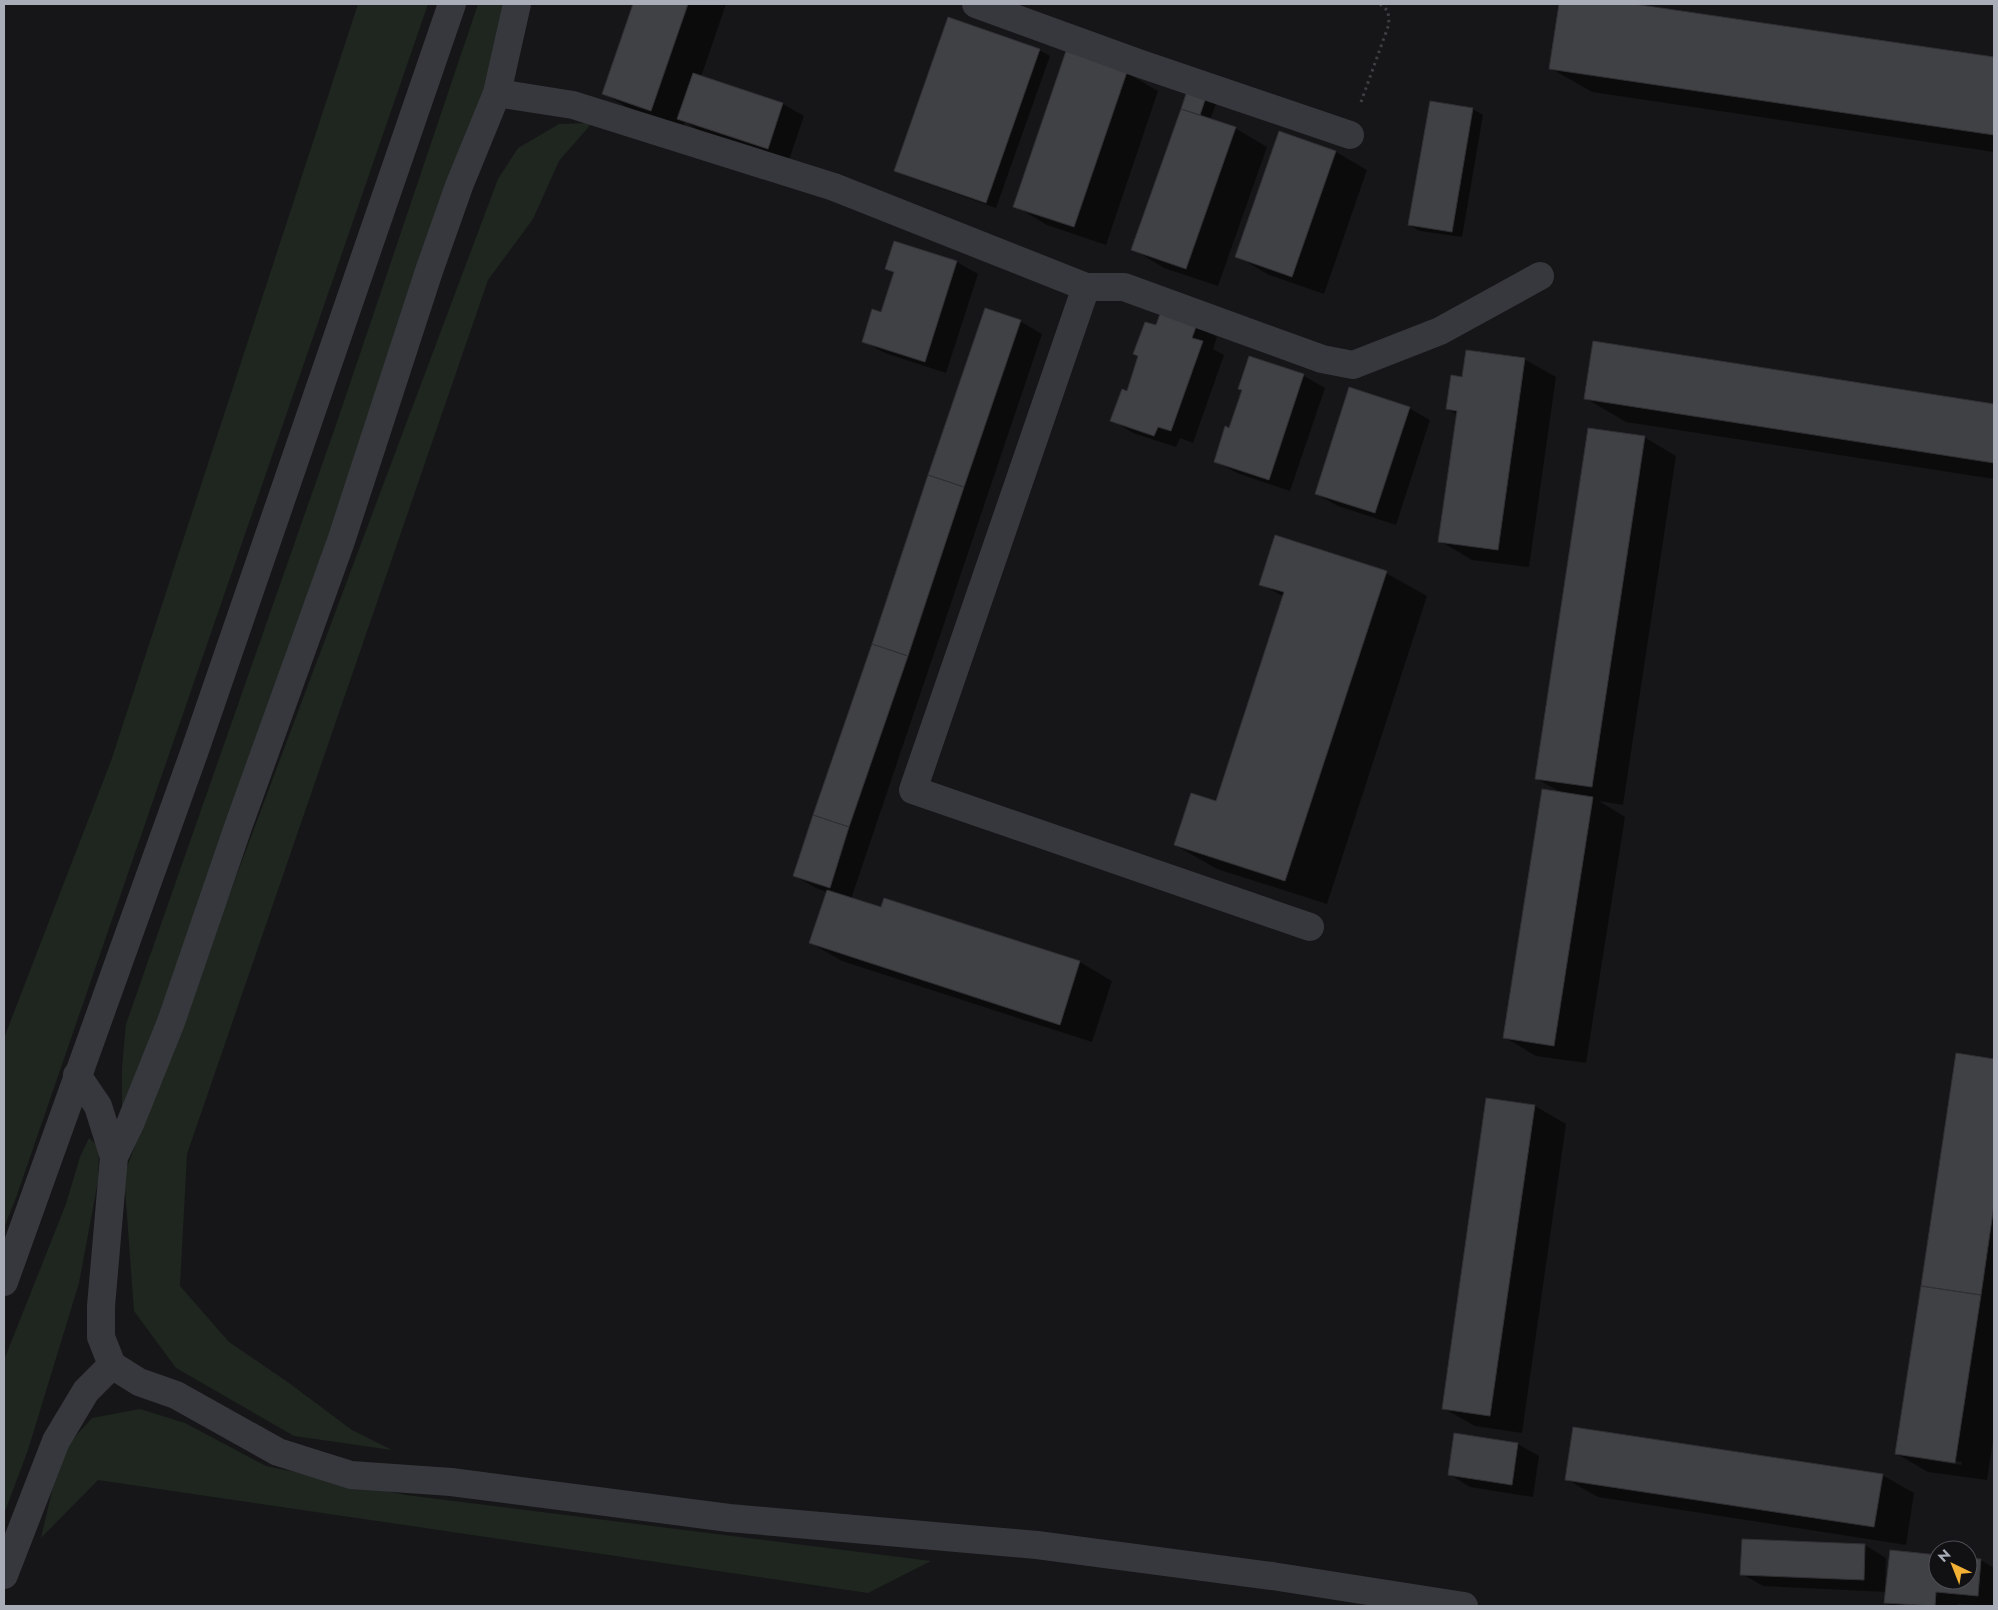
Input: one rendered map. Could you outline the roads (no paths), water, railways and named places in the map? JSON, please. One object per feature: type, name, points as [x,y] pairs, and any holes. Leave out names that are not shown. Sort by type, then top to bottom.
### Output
[{"type":"street","points":[[4,1282],[195,750],[452,4]]},
{"type":"street","points":[[517,4],[497,93],[459,186],[429,271],[341,542],[241,818],[171,1022],[130,1124],[114,1157],[101,1306],[101,1337],[112,1365],[139,1382],[176,1395],[278,1452],[351,1475],[451,1482],[729,1518],[1037,1545],[1272,1576],[1464,1606]]},
{"type":"street","points":[[976,4],[1138,63],[1350,135]]},
{"type":"street","points":[[497,93],[573,105],[834,187],[1086,287],[1124,287],[1322,359],[1353,365],[1440,331],[1540,276]]},
{"type":"street","points":[[1086,287],[913,790],[1310,927]]},
{"type":"street","points":[[78,1075],[98,1106],[114,1157]]},
{"type":"street","points":[[4,1575],[56,1441],[86,1391],[112,1365]]}]
